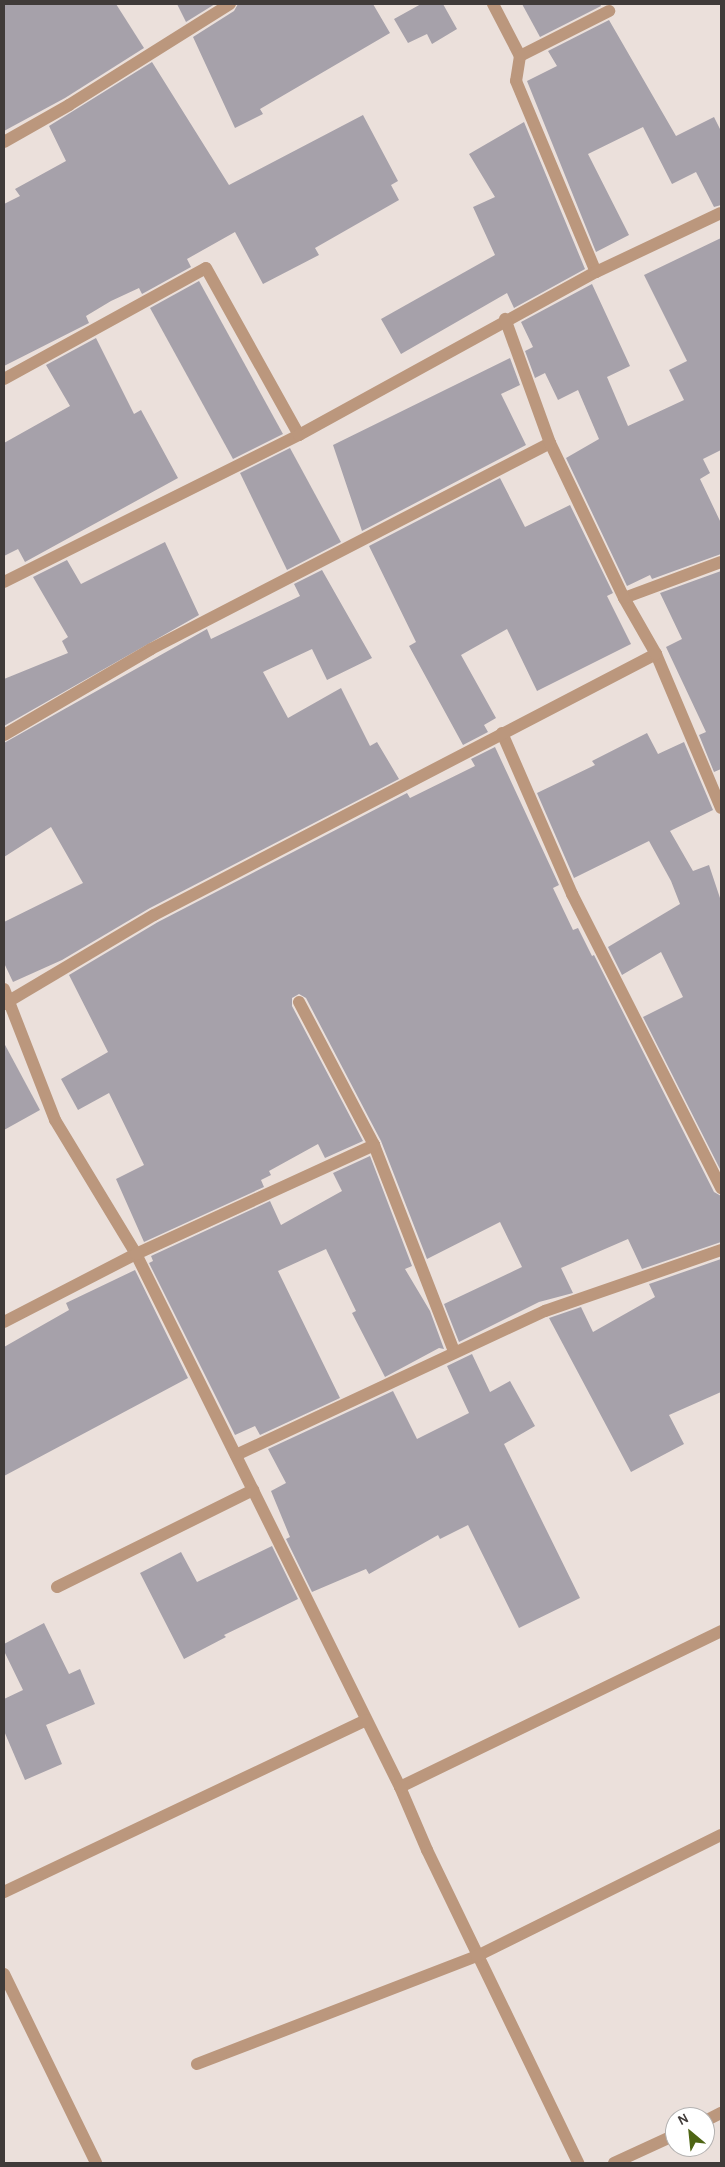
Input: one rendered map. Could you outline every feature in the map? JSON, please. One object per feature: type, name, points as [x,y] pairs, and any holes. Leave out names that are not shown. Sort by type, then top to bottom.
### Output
[{"type":"street","points":[[4,142],[69,105],[230,4]]},
{"type":"street","points":[[494,4],[520,56],[516,82],[596,272]]},
{"type":"street","points":[[520,56],[609,11]]},
{"type":"street","points":[[4,582],[299,435],[596,272],[721,213]]},
{"type":"street","points":[[4,379],[206,268],[299,435]]},
{"type":"street","points":[[506,320],[550,443],[624,598],[656,654],[721,808]]},
{"type":"street","points":[[4,735],[151,649],[550,443]]},
{"type":"street","points":[[624,598],[721,562]]},
{"type":"street","points":[[6,1002],[154,915],[656,654]]},
{"type":"street","points":[[502,733],[572,894],[721,1188]]},
{"type":"street","points":[[4,989],[6,1002],[56,1120],[136,1254],[400,1787],[477,1956],[578,2163]]},
{"type":"street","points":[[299,1002],[374,1145],[454,1351]]},
{"type":"street","points":[[4,1322],[136,1254],[374,1145]]},
{"type":"street","points":[[236,1455],[454,1351],[545,1311],[721,1250]]},
{"type":"street","points":[[57,1587],[253,1490]]},
{"type":"street","points":[[400,1787],[721,1631]]},
{"type":"street","points":[[4,1892],[366,1720]]},
{"type":"street","points":[[197,2064],[477,1956],[721,1835]]},
{"type":"street","points":[[4,1974],[96,2163]]},
{"type":"street","points":[[614,2163],[665,2140]]},
{"type":"building","points":[[4,4],[116,4],[144,48],[65,98],[4,131]]},
{"type":"building","points":[[177,4],[215,4],[186,22]]},
{"type":"building","points":[[238,4],[373,4],[390,33],[260,109],[263,114],[235,128],[193,37],[234,11]]},
{"type":"building","points":[[421,4],[443,4],[457,29],[432,44],[427,34],[408,43],[394,19]]},
{"type":"building","points":[[522,4],[600,4],[601,6],[540,37]]},
{"type":"building","points":[[609,20],[676,136],[714,117],[721,131],[721,205],[714,207],[696,172],[672,184],[643,127],[588,154],[629,235],[596,252],[527,81],[557,66],[548,51]]},
{"type":"building","points":[[152,62],[229,185],[363,115],[398,181],[391,185],[399,200],[315,248],[319,255],[263,284],[235,232],[187,259],[191,267],[142,294],[139,288],[111,301],[86,316],[89,323],[4,366],[4,204],[20,196],[15,189],[66,161],[49,126]]},
{"type":"building","points":[[524,122],[585,269],[514,308],[507,293],[401,354],[381,319],[495,255],[473,207],[495,197],[469,154]]},
{"type":"building","points":[[721,238],[721,450],[703,459],[710,473],[700,479],[721,523],[721,554],[652,579],[650,575],[627,586],[566,458],[599,439],[578,390],[558,400],[545,373],[535,378],[525,351],[533,347],[521,322],[592,284],[630,366],[607,377],[628,426],[684,400],[669,370],[687,361],[644,275]]},
{"type":"building","points":[[199,281],[283,434],[233,459],[150,308]]},
{"type":"building","points":[[96,338],[134,414],[141,410],[178,478],[25,562],[18,549],[4,556],[4,443],[70,406],[46,365]]},
{"type":"building","points":[[510,358],[520,385],[501,394],[526,445],[362,531],[333,445]]},
{"type":"building","points":[[290,448],[341,542],[287,570],[240,473]]},
{"type":"building","points":[[500,478],[525,527],[570,505],[613,593],[607,596],[631,644],[537,691],[507,629],[461,655],[496,718],[484,725],[488,732],[463,745],[409,646],[416,642],[369,546]]},
{"type":"building","points":[[165,542],[199,615],[4,726],[4,679],[68,653],[62,641],[68,637],[33,577],[67,560],[81,584]]},
{"type":"building","points":[[322,570],[372,658],[327,680],[312,649],[263,672],[288,718],[341,688],[370,746],[377,742],[399,779],[150,908],[62,960],[13,982],[4,963],[4,922],[83,883],[51,827],[4,857],[4,743],[207,629],[211,639],[300,596],[294,584]]},
{"type":"building","points":[[721,571],[721,769],[714,772],[699,735],[706,732],[666,647],[682,639],[660,593]]},
{"type":"building","points":[[647,733],[658,754],[684,742],[713,810],[670,831],[693,871],[709,865],[721,901],[721,1171],[643,1017],[683,997],[661,952],[622,975],[608,947],[680,904],[671,881],[649,841],[574,878],[537,793],[595,765],[592,761]]},
{"type":"building","points":[[495,747],[559,885],[553,888],[573,930],[578,928],[592,956],[594,955],[714,1192],[721,1196],[721,1242],[642,1269],[628,1239],[561,1268],[573,1293],[539,1302],[459,1342],[444,1304],[522,1267],[500,1222],[427,1259],[381,1141],[306,998],[299,994],[292,998],[292,1006],[363,1141],[325,1158],[318,1144],[269,1171],[271,1175],[261,1180],[264,1187],[144,1242],[116,1179],[144,1165],[109,1093],[78,1110],[61,1079],[108,1052],[69,975],[158,922],[407,793],[410,798],[475,766],[471,759]]},
{"type":"building","points":[[4,1043],[40,1110],[4,1130]]},
{"type":"building","points":[[370,1156],[412,1266],[405,1269],[430,1311],[444,1349],[439,1348],[385,1377],[352,1313],[356,1311],[326,1249],[278,1271],[340,1398],[260,1435],[255,1426],[235,1435],[149,1263],[153,1261],[151,1256],[270,1201],[281,1225],[342,1191],[333,1173]]},
{"type":"building","points":[[721,1259],[721,1392],[669,1415],[684,1444],[631,1472],[549,1318],[581,1307],[593,1332],[655,1297],[649,1284]]},
{"type":"building","points":[[135,1270],[188,1378],[4,1476],[4,1347],[69,1310],[66,1303]]},
{"type":"building","points":[[472,1354],[490,1392],[510,1381],[535,1426],[504,1444],[580,1598],[519,1628],[468,1525],[440,1539],[438,1535],[369,1574],[366,1569],[312,1592],[286,1539],[290,1537],[271,1491],[286,1483],[268,1449],[393,1391],[417,1439],[469,1413],[447,1366]]},
{"type":"building","points":[[272,1546],[298,1599],[224,1635],[226,1637],[184,1659],[140,1573],[181,1552],[197,1582]]},
{"type":"building","points":[[44,1623],[69,1674],[80,1669],[95,1704],[46,1725],[62,1764],[25,1780],[4,1731],[4,1699],[23,1690],[4,1651],[4,1644]]}]
